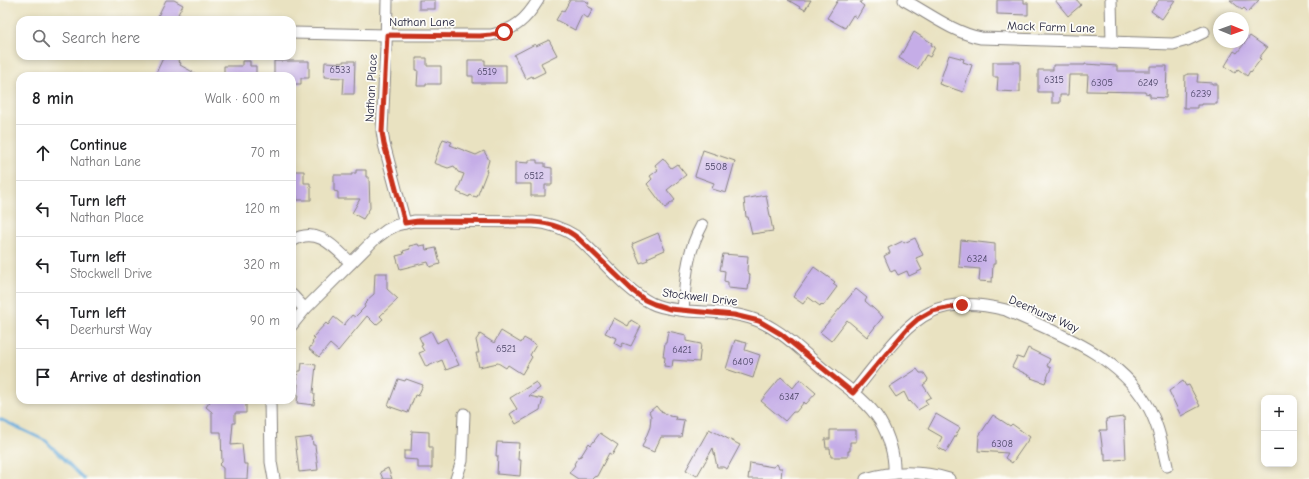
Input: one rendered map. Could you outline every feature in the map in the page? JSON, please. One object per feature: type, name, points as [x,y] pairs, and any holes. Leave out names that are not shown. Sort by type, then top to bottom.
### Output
[{"type":"street","name":"Nathan Place","points":[[387,0],[387,35],[382,132],[405,223]]},
{"type":"street","name":"Nathan Lane","points":[[296,34],[480,36],[500,33],[512,28],[530,12],[538,0]]},
{"type":"street","name":"Mack Farm Lane","points":[[904,0],[970,36],[997,39],[1173,44],[1187,40],[1204,32]]},
{"type":"street","points":[[1111,0],[1112,42]]},
{"type":"street","name":"Stockwell Drive","points":[[296,320],[305,309],[375,239],[384,232],[405,223],[418,221],[533,222],[554,225],[567,230],[577,237],[633,291],[645,300],[660,307],[742,316],[768,325],[781,334],[871,409],[886,432],[892,452],[894,473]]},
{"type":"street","points":[[683,310],[688,258],[693,243],[702,225]]},
{"type":"street","points":[[296,239],[304,236],[319,237],[328,242],[351,264]]},
{"type":"street","points":[[296,299],[305,309]]},
{"type":"street","name":"Deerhurst Way","points":[[853,393],[899,336],[918,319],[932,311],[962,305],[993,307],[1006,310],[1096,353],[1125,376],[1137,389],[1147,404],[1160,437],[1167,466]]},
{"type":"street","points":[[270,404],[271,462],[274,479]]},
{"type":"street","points":[[456,479],[462,461],[464,414]]},
{"type":"street","points":[[866,479],[894,473],[922,474],[949,479]]},
{"type":"building","points":[[166,0],[174,0],[183,5],[178,14],[182,16],[158,16]]},
{"type":"building","points":[[419,0],[435,0],[435,9],[419,9]]},
{"type":"building","points":[[570,0],[584,0],[589,3],[587,6],[593,9],[588,18],[582,15],[575,30],[556,20],[562,10],[564,11]]},
{"type":"building","points":[[788,0],[811,0],[805,10]]},
{"type":"building","points":[[838,0],[862,0],[860,3],[864,6],[857,18],[853,15],[845,28],[827,18]]},
{"type":"building","points":[[997,0],[1024,0],[1024,3],[1028,3],[1028,15],[997,14]]},
{"type":"building","points":[[1055,0],[1077,0],[1081,5],[1068,16]]},
{"type":"building","points":[[1159,0],[1175,0],[1162,19],[1151,11]]},
{"type":"building","points":[[1230,0],[1259,0],[1248,12],[1244,8],[1242,10]]},
{"type":"building","points":[[914,32],[932,43],[931,45],[935,47],[930,57],[926,55],[918,69],[899,58]]},
{"type":"building","points":[[1250,36],[1267,48],[1259,58],[1261,59],[1247,76],[1238,69],[1235,73],[1225,66],[1234,51],[1237,53],[1241,48],[1249,48]]},
{"type":"building","points":[[549,40],[557,55],[541,63],[545,72],[533,78],[532,76],[526,79],[514,55],[535,44],[536,46]]},
{"type":"building","points":[[949,55],[964,59],[963,62],[972,65],[963,92],[939,84]]},
{"type":"building","points":[[416,58],[427,58],[427,66],[441,66],[441,84],[426,84],[426,86],[417,86],[418,70],[416,70]]},
{"type":"building","points":[[162,60],[179,60],[178,62],[181,63],[180,65],[193,72],[156,72]]},
{"type":"building","points":[[468,60],[485,60],[485,65],[506,65],[506,83],[473,83],[473,76],[468,76]]},
{"type":"building","points":[[242,61],[250,61],[250,66],[256,66],[256,72],[224,72],[224,66],[242,66]]},
{"type":"building","points":[[274,61],[309,61],[309,78],[301,78],[301,84],[296,84],[296,72],[274,72]]},
{"type":"building","points":[[343,61],[355,61],[354,94],[343,94],[344,78],[324,77],[325,62],[343,63]]},
{"type":"building","points":[[993,62],[1020,62],[1020,92],[997,91],[998,77],[993,77]]},
{"type":"building","points":[[1085,64],[1117,66],[1117,71],[1150,71],[1150,66],[1167,66],[1166,98],[1150,97],[1150,94],[1145,92],[1087,91],[1088,75],[1069,75],[1068,95],[1060,95],[1060,103],[1052,103],[1052,92],[1038,92],[1038,70],[1053,70],[1053,65]]},
{"type":"building","points":[[1198,74],[1197,82],[1217,84],[1217,104],[1202,104],[1197,105],[1197,108],[1184,108],[1185,75]]},
{"type":"building","points":[[443,139],[452,142],[450,145],[476,155],[484,151],[489,160],[487,171],[477,197],[470,195],[469,197],[457,192],[464,174],[458,172],[454,166],[448,168],[434,163]]},
{"type":"building","points":[[703,150],[735,161],[726,193],[712,189],[714,183],[695,176]]},
{"type":"building","points":[[663,158],[671,168],[677,164],[686,175],[667,190],[675,200],[665,208],[647,184],[652,179],[650,176],[658,170],[655,165]]},
{"type":"building","points":[[529,160],[537,160],[537,163],[545,163],[545,167],[552,168],[552,185],[545,185],[545,196],[531,196],[531,184],[515,184],[515,162],[529,163]]},
{"type":"building","points":[[356,170],[366,170],[366,177],[369,177],[370,208],[363,219],[352,213],[360,199],[338,199],[338,192],[334,191],[334,175],[352,175],[352,173],[356,173]]},
{"type":"building","points":[[296,171],[304,171],[304,183],[310,183],[311,187],[311,200],[297,200]]},
{"type":"building","points":[[766,195],[773,231],[752,234],[748,217],[746,217],[744,199]]},
{"type":"building","points":[[658,233],[665,250],[647,258],[648,260],[640,263],[632,244]]},
{"type":"building","points":[[915,238],[923,255],[916,258],[922,270],[909,276],[907,271],[898,275],[895,270],[891,272],[884,256],[890,253],[888,248],[903,241],[904,243]]},
{"type":"building","points":[[961,240],[995,244],[995,264],[993,264],[992,282],[979,281],[980,269],[959,267]]},
{"type":"building","points":[[418,244],[419,246],[425,245],[426,250],[436,248],[440,264],[430,267],[428,262],[400,269],[396,256],[404,254],[403,251],[410,249],[409,246]]},
{"type":"building","points":[[723,254],[748,256],[747,271],[750,275],[748,290],[728,288],[728,282],[724,281],[725,271],[720,270]]},
{"type":"building","points":[[814,267],[835,282],[833,284],[837,287],[823,306],[821,304],[820,306],[808,297],[803,304],[793,297]]},
{"type":"building","points":[[375,273],[387,273],[387,289],[398,299],[380,316],[383,319],[376,325],[367,316],[338,351],[330,344],[319,357],[309,349],[315,338],[313,337],[326,323],[328,325],[334,317],[344,325],[352,315],[355,317],[365,307],[364,305],[368,301],[367,300],[374,294]]},
{"type":"building","points":[[856,289],[867,298],[865,301],[883,317],[867,337],[847,320],[831,341],[820,332]]},
{"type":"building","points":[[614,318],[628,326],[631,320],[641,326],[631,346],[623,343],[621,347],[614,343],[616,338],[605,333]]},
{"type":"building","points":[[431,331],[437,343],[446,338],[459,365],[446,370],[442,360],[426,367],[419,353],[424,351],[419,337]]},
{"type":"building","points":[[501,331],[521,343],[524,338],[536,345],[530,355],[532,357],[522,374],[508,365],[506,368],[498,363],[479,367],[476,353],[479,353],[476,340],[480,334],[494,343]]},
{"type":"building","points":[[668,331],[686,335],[686,341],[701,344],[699,362],[673,360],[672,367],[664,366],[665,357],[663,357]]},
{"type":"building","points":[[735,340],[747,343],[745,350],[760,355],[753,378],[726,369]]},
{"type":"building","points":[[1028,348],[1050,359],[1047,366],[1051,368],[1045,383],[1031,378],[1032,377],[1012,367],[1017,357],[1023,359]]},
{"type":"building","points":[[302,363],[316,365],[313,393],[315,394],[314,405],[297,403],[298,384],[296,383],[298,371],[301,371]]},
{"type":"building","points":[[917,369],[920,373],[924,373],[928,379],[923,385],[931,397],[925,400],[928,404],[918,410],[910,401],[909,402],[904,392],[896,397],[889,387]]},
{"type":"building","points":[[781,377],[793,388],[800,379],[816,393],[806,404],[804,402],[796,412],[793,412],[785,421],[761,401]]},
{"type":"building","points":[[398,379],[405,381],[406,379],[423,385],[418,396],[415,395],[408,413],[388,406]]},
{"type":"building","points":[[1183,381],[1186,386],[1189,385],[1200,406],[1181,416],[1169,391]]},
{"type":"building","points":[[536,382],[540,388],[529,396],[543,399],[540,410],[516,424],[510,414],[517,409],[510,398]]},
{"type":"building","points":[[208,404],[246,404],[246,413],[235,413],[235,423],[233,423],[231,445],[242,444],[244,464],[248,464],[247,479],[223,479],[223,468],[219,465],[222,462],[221,432],[212,432],[212,412],[206,407]]},
{"type":"building","points":[[656,406],[660,411],[669,416],[676,417],[675,419],[684,420],[681,437],[661,437],[654,452],[642,447],[650,427],[651,416],[649,412]]},
{"type":"building","points":[[936,414],[960,428],[946,452],[937,447],[942,437],[928,429]]},
{"type":"building","points":[[993,415],[1010,426],[1012,424],[1030,437],[1012,463],[1005,458],[1008,453],[978,451],[979,436]]},
{"type":"building","points":[[1124,417],[1126,459],[1105,461],[1105,453],[1103,453],[1100,430],[1107,430],[1106,419]]},
{"type":"building","points":[[709,429],[740,445],[727,469],[717,467],[713,448],[697,476],[686,470]]},
{"type":"building","points":[[830,430],[856,430],[856,442],[850,442],[848,457],[831,457],[830,448],[826,448],[825,439],[830,439]]},
{"type":"building","points":[[412,431],[429,432],[429,447],[432,447],[432,468],[418,468],[418,460],[404,459],[404,451],[411,451]]},
{"type":"building","points":[[600,433],[618,445],[612,455],[609,453],[597,476],[592,479],[578,479],[569,473],[575,465],[574,464],[578,457],[581,456],[589,443],[591,445]]},
{"type":"building","points":[[312,437],[313,445],[315,445],[318,470],[299,472],[295,439]]},
{"type":"building","points":[[497,442],[519,443],[518,460],[521,460],[520,476],[497,474]]},
{"type":"building","points":[[750,463],[773,467],[777,464],[779,468],[782,468],[781,479],[748,479]]},
{"type":"building","points":[[388,468],[392,479],[383,479],[380,472]]},
{"type":"waterway","points":[[0,419],[46,441],[84,479]]},
{"type":"route","points":[[504,32],[480,36],[387,35],[382,132],[405,223],[418,221],[533,222],[554,225],[570,232],[579,239],[633,291],[645,300],[660,307],[742,316],[768,325],[853,393],[899,336],[918,319],[932,311],[962,305]]}]
